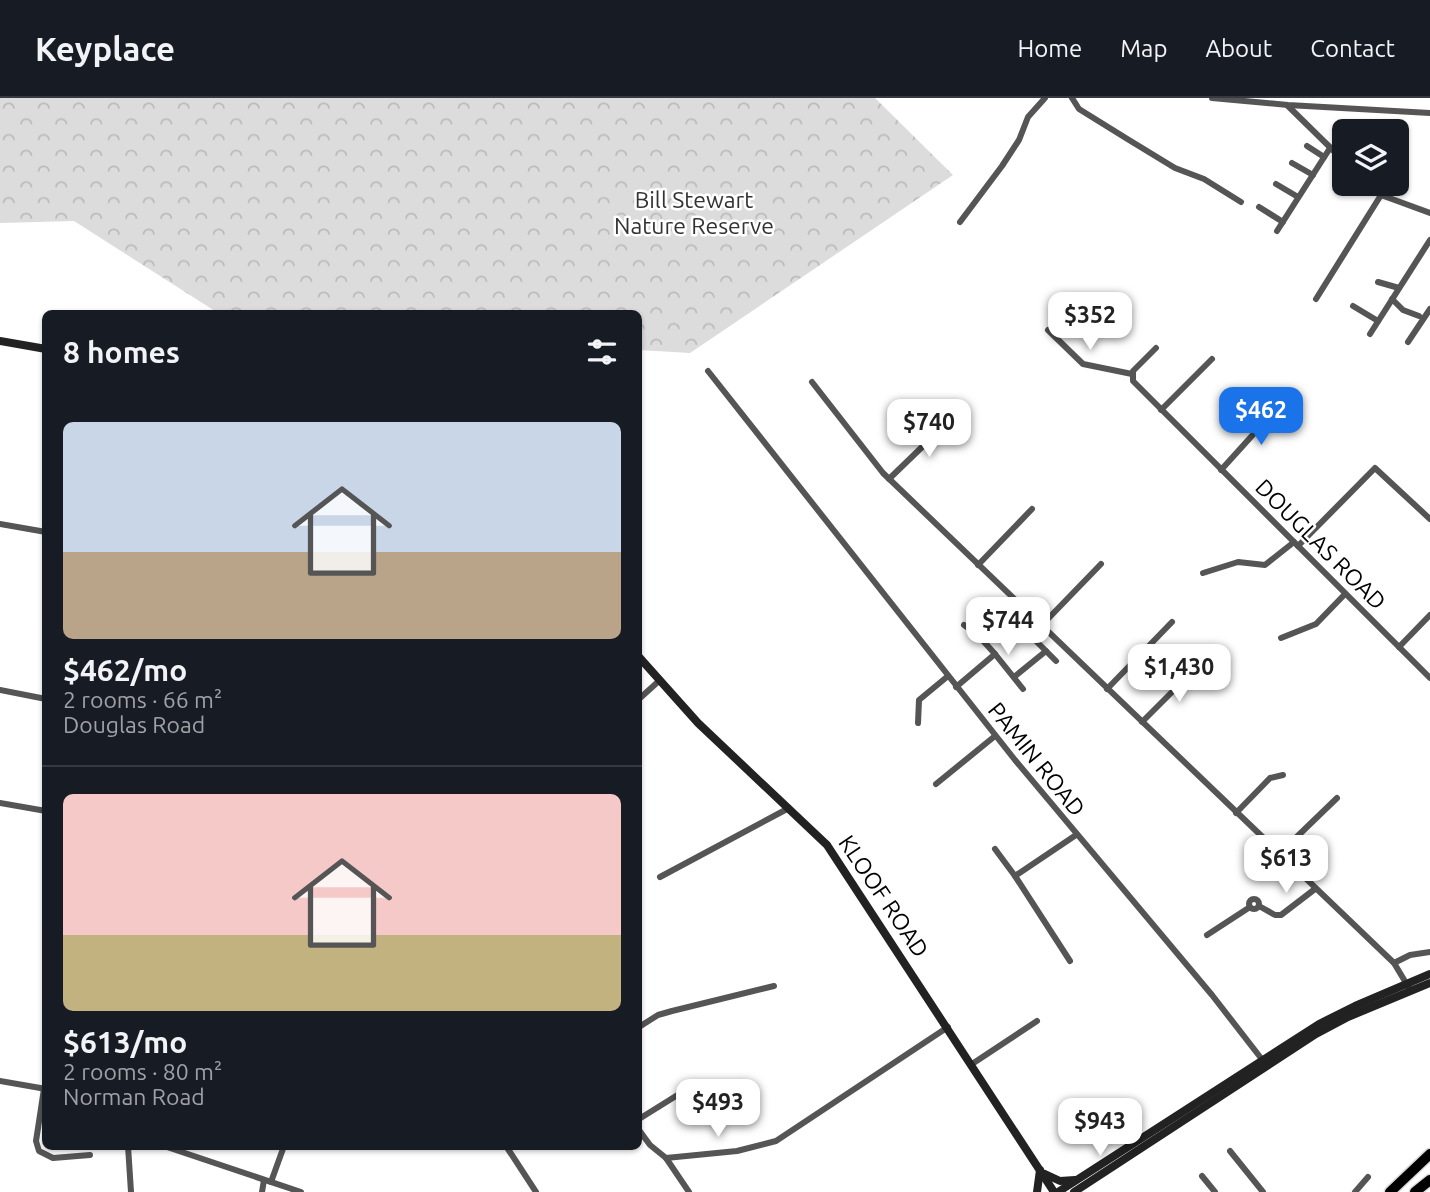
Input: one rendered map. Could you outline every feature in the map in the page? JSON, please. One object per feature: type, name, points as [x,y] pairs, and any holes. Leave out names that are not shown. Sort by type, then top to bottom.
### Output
[{"type":"highway","points":[[1390,1192],[1430,1154]]},
{"type":"highway","points":[[1415,1192],[1430,1180]]},
{"type":"main road","points":[[0,341],[42,348]]},
{"type":"main road","name":"KLOOF ROAD","points":[[642,660],[698,723],[820,836],[1056,1192]]},
{"type":"main road","points":[[1074,1192],[1264,1062],[1430,974]]},
{"type":"main road","points":[[1278,1054],[1314,1027],[1345,1010],[1409,987],[1430,983]]},
{"type":"main road","points":[[1037,1192],[1041,1171],[1060,1181],[1083,1185]]},
{"type":"main road","points":[[1056,1192],[1083,1185]]},
{"type":"street","points":[[960,222],[1002,166],[1028,117],[1045,98]]},
{"type":"street","points":[[1072,98],[1079,109],[1117,133],[1175,168],[1205,180],[1241,202]]},
{"type":"street","points":[[1212,98],[1430,113]]},
{"type":"street","points":[[1277,231],[1330,148],[1287,105]]},
{"type":"street","points":[[1307,146],[1324,157]]},
{"type":"street","points":[[1292,163],[1313,175]]},
{"type":"street","points":[[1276,184],[1298,197]]},
{"type":"street","points":[[1316,299],[1380,196]]},
{"type":"street","points":[[1384,196],[1430,213]]},
{"type":"street","points":[[1259,207],[1283,222]]},
{"type":"street","points":[[1370,334],[1430,240]]},
{"type":"street","points":[[1378,282],[1399,288]]},
{"type":"street","points":[[1392,299],[1404,310],[1419,316]]},
{"type":"street","points":[[1353,306],[1378,321]]},
{"type":"street","points":[[1408,342],[1430,309]]},
{"type":"street","points":[[1048,330],[1083,364],[1132,374],[1156,348]]},
{"type":"street","points":[[1161,410],[1212,359]]},
{"type":"street","name":"PAMIN ROAD","points":[[708,371],[995,736],[1206,988],[1264,1062]]},
{"type":"street","name":"DOUGLAS ROAD","points":[[1132,374],[1133,382],[1430,678]]},
{"type":"street","points":[[812,382],[889,479],[1394,963],[1409,987]]},
{"type":"street","points":[[1221,470],[1259,428],[1276,404]]},
{"type":"street","points":[[889,479],[951,419]]},
{"type":"street","points":[[1203,573],[1238,562],[1265,565],[1296,544],[1376,468],[1430,519]]},
{"type":"street","points":[[978,565],[1032,509]]},
{"type":"street","points":[[0,524],[42,530]]},
{"type":"street","points":[[1041,626],[1101,564]]},
{"type":"street","points":[[1281,638],[1316,624],[1345,594]]},
{"type":"street","points":[[977,634],[1002,612],[1014,619]]},
{"type":"street","points":[[1399,647],[1430,615]]},
{"type":"street","points":[[1107,689],[1172,622]]},
{"type":"street","points":[[964,625],[977,634],[1023,689]]},
{"type":"street","points":[[1036,641],[1056,661]]},
{"type":"street","points":[[1014,677],[1046,651]]},
{"type":"street","points":[[956,687],[995,654]]},
{"type":"street","points":[[1142,722],[1198,666]]},
{"type":"street","points":[[918,723],[919,701],[948,676]]},
{"type":"street","points":[[642,696],[660,680]]},
{"type":"street","points":[[0,690],[42,698]]},
{"type":"street","points":[[936,784],[995,736]]},
{"type":"street","points":[[1236,813],[1270,778],[1283,775]]},
{"type":"street","points":[[1279,855],[1336,798]]},
{"type":"street","points":[[0,803],[42,810]]},
{"type":"street","points":[[660,877],[789,808]]},
{"type":"street","points":[[1014,876],[1076,835]]},
{"type":"street","points":[[995,849],[1070,961]]},
{"type":"street","points":[[1208,935],[1250,907],[1249,903],[1254,898],[1258,900],[1259,906],[1275,915],[1281,915],[1315,889]]},
{"type":"street","points":[[1394,963],[1410,955],[1430,952]]},
{"type":"street","points":[[642,1025],[665,1013],[774,986]]},
{"type":"street","points":[[972,1064],[1037,1021]]},
{"type":"street","points":[[666,1158],[737,1151],[776,1142],[948,1027]]},
{"type":"street","points":[[0,1081],[42,1088]]},
{"type":"street","points":[[642,1117],[692,1086]]},
{"type":"street","points":[[42,1106],[36,1141],[39,1150],[53,1158],[90,1156]]},
{"type":"street","points":[[642,1134],[666,1158],[689,1192]]},
{"type":"street","points":[[130,1150],[131,1192]]},
{"type":"street","points":[[176,1150],[301,1192]]},
{"type":"street","points":[[262,1192],[282,1150]]},
{"type":"street","points":[[509,1150],[536,1192]]},
{"type":"street","points":[[1230,1151],[1263,1192]]},
{"type":"street","points":[[1202,1176],[1215,1192]]},
{"type":"street","points":[[1354,1192],[1368,1177]]},
{"type":"green space","name":"Bill Stewart Nature Reserve","points":[[0,98],[875,98],[953,175],[690,353],[642,350],[642,310],[213,310],[74,221],[0,223]]}]
